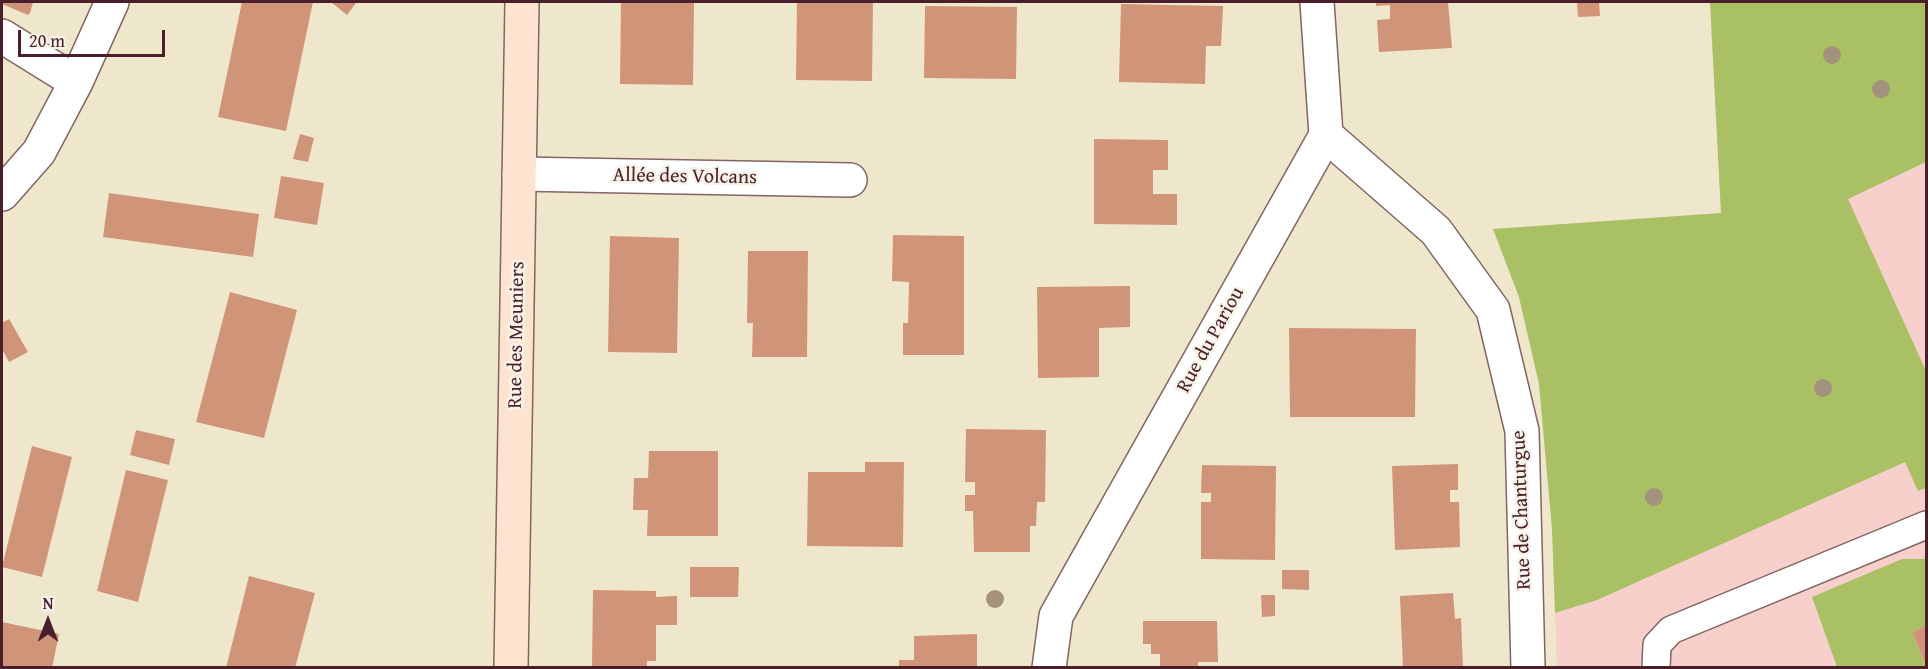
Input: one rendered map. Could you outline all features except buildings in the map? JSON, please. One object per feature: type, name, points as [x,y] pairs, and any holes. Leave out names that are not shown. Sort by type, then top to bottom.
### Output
[{"type":"main road","name":"Rue des Meuniers","points":[[511,668],[522,2]]},
{"type":"street","points":[[2,194],[39,152],[76,82],[112,2]]},
{"type":"street","points":[[1317,2],[1326,135]]},
{"type":"street","points":[[2,36],[76,82]]},
{"type":"street","name":"Rue du Pariou","points":[[1050,668],[1056,615],[1326,135]]},
{"type":"street","name":"Rue de Chanturgue","points":[[1326,135],[1436,231],[1493,310],[1521,431],[1528,668]]},
{"type":"street","name":"Allée des Volcans","points":[[519,174],[850,180]]},
{"type":"lane","points":[[1656,668],[1657,645],[1671,630],[1926,525]]},
{"type":"shaded area","points":[[1710,2],[1926,2],[1926,667],[1557,667],[1552,529],[1539,384],[1519,297],[1493,229],[1721,213]]},
{"type":"green space","points":[[1710,2],[1926,2],[1926,162],[1848,199],[1926,371],[1926,488],[1918,491],[1905,462],[1597,600],[1555,613],[1552,529],[1539,384],[1519,297],[1493,229],[1721,213]]},
{"type":"green space","points":[[1902,559],[1926,559],[1926,625],[1912,632],[1926,667],[1837,667],[1812,597]]}]
